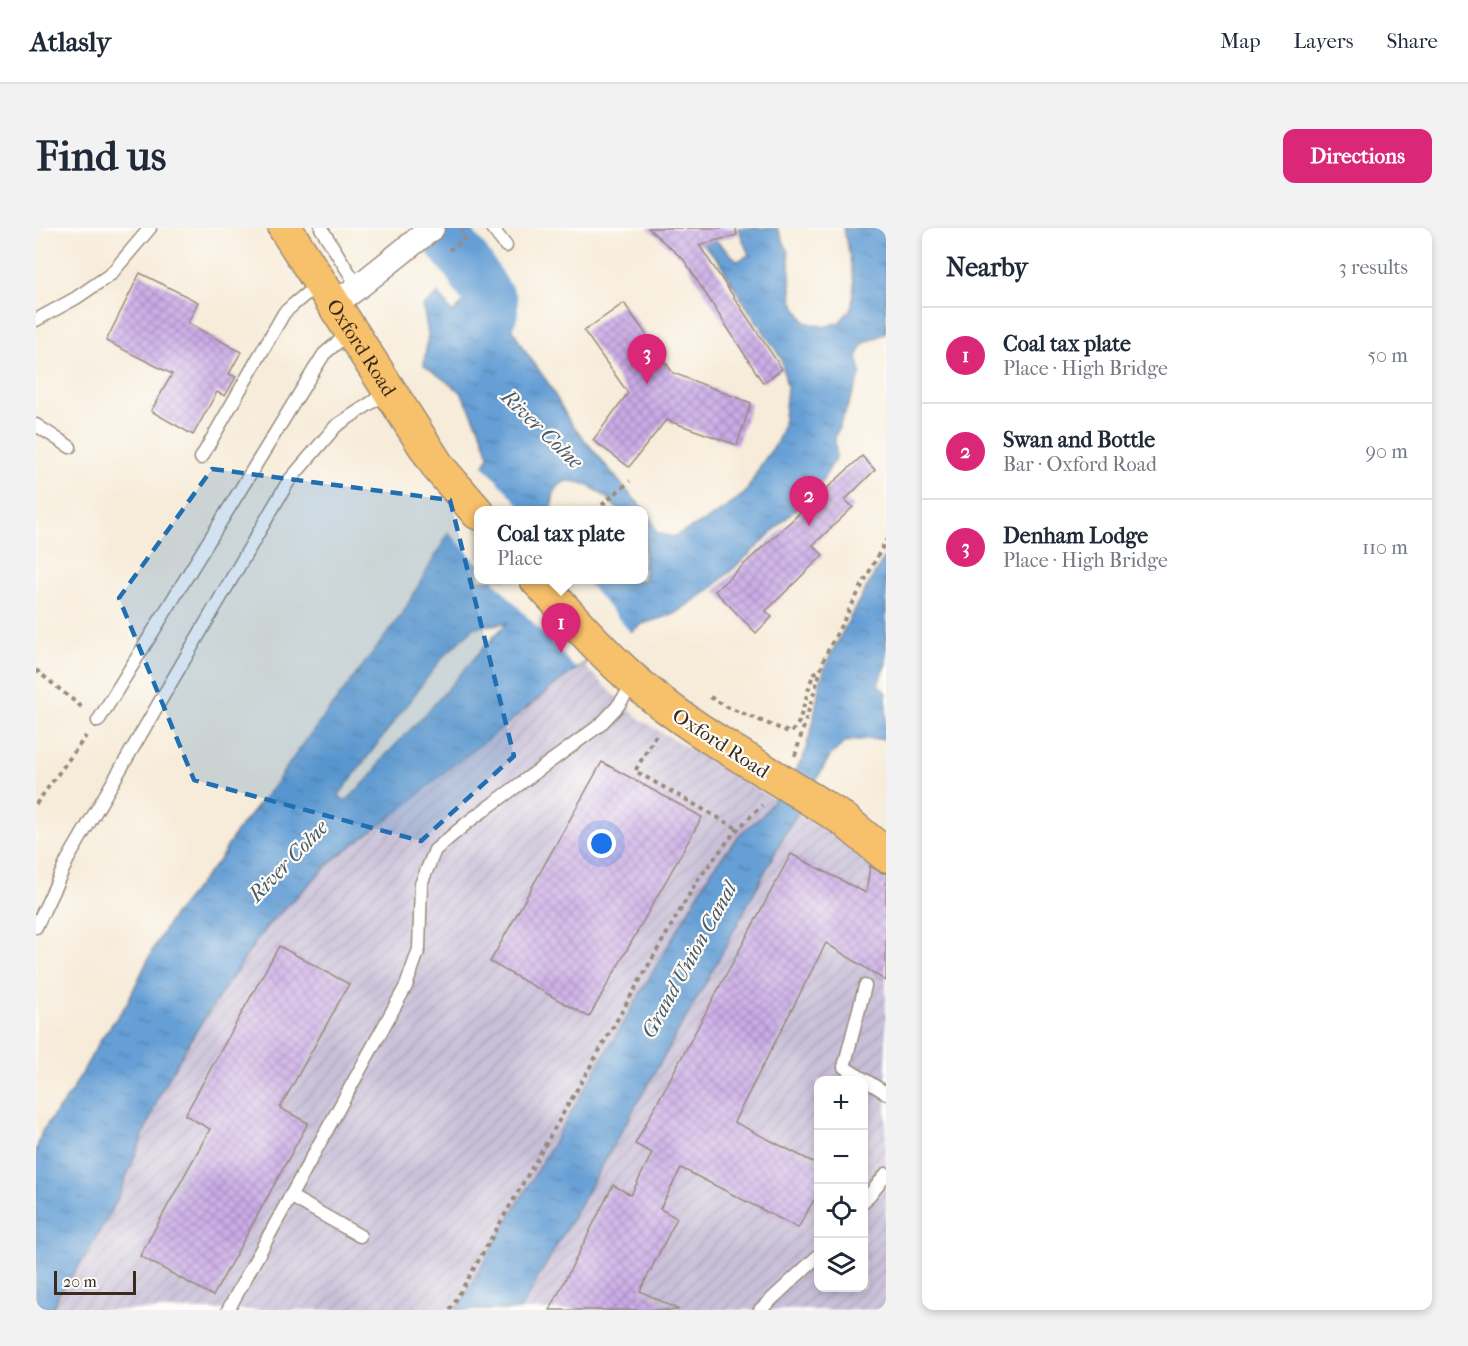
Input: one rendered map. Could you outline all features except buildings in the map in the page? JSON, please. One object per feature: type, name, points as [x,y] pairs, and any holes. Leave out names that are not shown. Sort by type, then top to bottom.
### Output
[{"type":"main road","name":"Oxford Road","points":[[285,228],[337,292],[351,332],[440,468],[474,508]]},
{"type":"main road","name":"Oxford Road","points":[[542,584],[608,655],[636,682],[671,710],[721,744],[843,819],[886,855]]},
{"type":"main road","name":"Oxford Road","points":[[843,819],[886,836]]},
{"type":"street","points":[[337,292],[407,248],[432,228]]},
{"type":"lane","points":[[36,320],[76,298],[111,274],[150,228]]},
{"type":"lane","points":[[201,458],[285,313],[294,304],[337,292],[321,228]]},
{"type":"lane","points":[[492,228],[506,246]]},
{"type":"lane","points":[[98,721],[324,354],[351,332]]},
{"type":"lane","points":[[36,927],[68,859],[288,482],[336,426],[390,390]]},
{"type":"lane","points":[[36,425],[70,447]]},
{"type":"lane","points":[[228,1310],[406,986],[419,949],[422,884],[435,850],[468,822],[600,725],[636,682]]},
{"type":"lane","points":[[865,986],[844,1067],[886,1093]]},
{"type":"lane","points":[[868,1197],[886,1174]]},
{"type":"lane","points":[[290,1196],[360,1236]]},
{"type":"lane","points":[[760,1310],[814,1261]]},
{"type":"path","points":[[442,255],[464,240],[462,228]]},
{"type":"path","points":[[602,505],[630,481]]},
{"type":"path","points":[[794,758],[825,656],[886,540]]},
{"type":"path","points":[[36,670],[98,721],[36,804]]},
{"type":"path","points":[[706,696],[727,708],[791,733],[799,722],[813,674],[821,670]]},
{"type":"path","points":[[671,710],[635,771],[738,829]]},
{"type":"path","points":[[450,1310],[697,880],[768,796]]},
{"type":"highlighted area","points":[[212,469],[450,500],[514,756],[421,841],[194,780],[119,598]]},
{"type":"shaded area","points":[[583,665],[641,720],[839,838],[886,875],[886,1310],[52,1310],[57,1297],[85,1257],[117,1200],[162,1089],[196,1031],[266,927],[333,860]]},
{"type":"water","points":[[702,228],[738,261],[749,255],[738,228],[777,228],[788,251],[792,300],[805,322],[825,327],[840,322],[852,307],[854,283],[843,228],[886,228],[886,331],[863,344],[857,357],[861,374],[835,437],[836,457],[820,485],[711,589],[674,614],[642,624],[561,680],[405,806],[333,860],[266,927],[196,1031],[162,1089],[117,1200],[85,1257],[57,1297],[52,1310],[36,1310],[36,1151],[42,1131],[70,1094],[101,1039],[126,1005],[153,949],[172,917],[220,859],[236,832],[273,787],[402,614],[489,456],[482,434],[461,392],[424,365],[428,334],[423,306],[439,293],[452,313],[469,297],[449,263],[471,246],[509,292],[507,318],[523,348],[548,383],[570,422],[641,506],[614,506],[589,486],[566,481],[556,490],[552,506],[474,506],[474,584],[648,584],[648,514],[657,533],[673,537],[707,520],[746,492],[762,463],[776,444],[783,427],[787,387],[781,358],[719,261],[702,243]],"holes":[[[507,623],[431,708],[383,758],[372,775],[347,800],[342,799],[339,795],[442,658],[475,627]]]},
{"type":"water","name":"Grand Union Canal","points":[[886,554],[886,663],[878,684],[886,693],[886,739],[845,742],[830,756],[787,830],[713,970],[520,1310],[457,1310],[714,867],[742,832],[762,816],[803,759],[826,664]]},
{"type":"pier","points":[[481,463],[520,506],[474,506],[474,560],[446,529]]},
{"type":"pier","points":[[497,584],[588,584],[632,634],[575,668]]},
{"type":"waterway","name":"River Colne","points":[[446,237],[466,262],[493,304],[493,312]]},
{"type":"place","name":"Denham Lodge","points":[[647,384]]},
{"type":"place","name":"Swan and Bottle","points":[[809,526]]},
{"type":"place","name":"Coal tax plate","points":[[561,653]]}]
